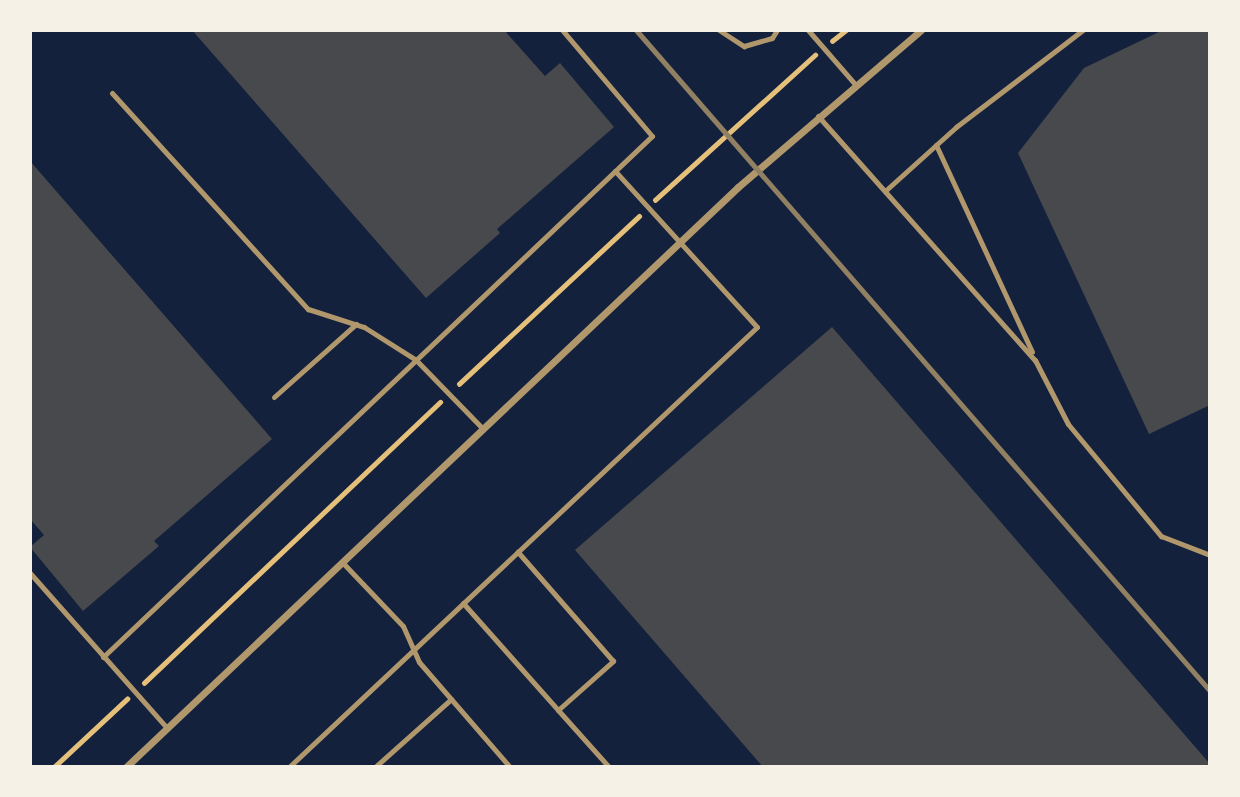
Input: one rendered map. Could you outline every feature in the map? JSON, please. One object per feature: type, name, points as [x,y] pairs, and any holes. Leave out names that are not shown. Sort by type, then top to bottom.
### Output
[{"type":"street","points":[[126,767],[680,243],[854,83],[921,30]]},
{"type":"lane","points":[[103,657],[652,136],[562,30]]},
{"type":"lane","points":[[719,30],[744,46],[772,38],[777,30]]},
{"type":"lane","points":[[808,30],[854,83]]},
{"type":"lane","points":[[885,191],[936,145],[1083,30]]},
{"type":"lane","points":[[112,93],[308,309],[356,324],[416,360],[483,429]]},
{"type":"lane","points":[[818,116],[1035,360]]},
{"type":"lane","points":[[936,145],[1035,360],[1068,424],[1161,536],[1210,555]]},
{"type":"lane","points":[[289,767],[757,327],[615,171]]},
{"type":"lane","points":[[274,397],[356,324]]},
{"type":"lane","points":[[517,552],[613,660],[558,710]]},
{"type":"lane","points":[[342,562],[403,626],[414,650],[451,699],[510,767]]},
{"type":"lane","points":[[30,573],[167,728]]},
{"type":"lane","points":[[463,603],[609,767]]},
{"type":"lane","points":[[375,767],[451,699]]},
{"type":"building","points":[[192,30],[504,30],[545,76],[560,63],[614,127],[497,229],[500,233],[426,298]]},
{"type":"building","points":[[1163,30],[1210,30],[1210,405],[1149,434],[1018,153],[1084,68]]},
{"type":"building","points":[[30,161],[272,439],[154,541],[159,546],[83,611],[30,547],[44,535],[30,519]]},
{"type":"building","points":[[832,327],[1210,767],[763,767],[575,550]]},
{"type":"railway","points":[[636,30],[1210,691]]}]
